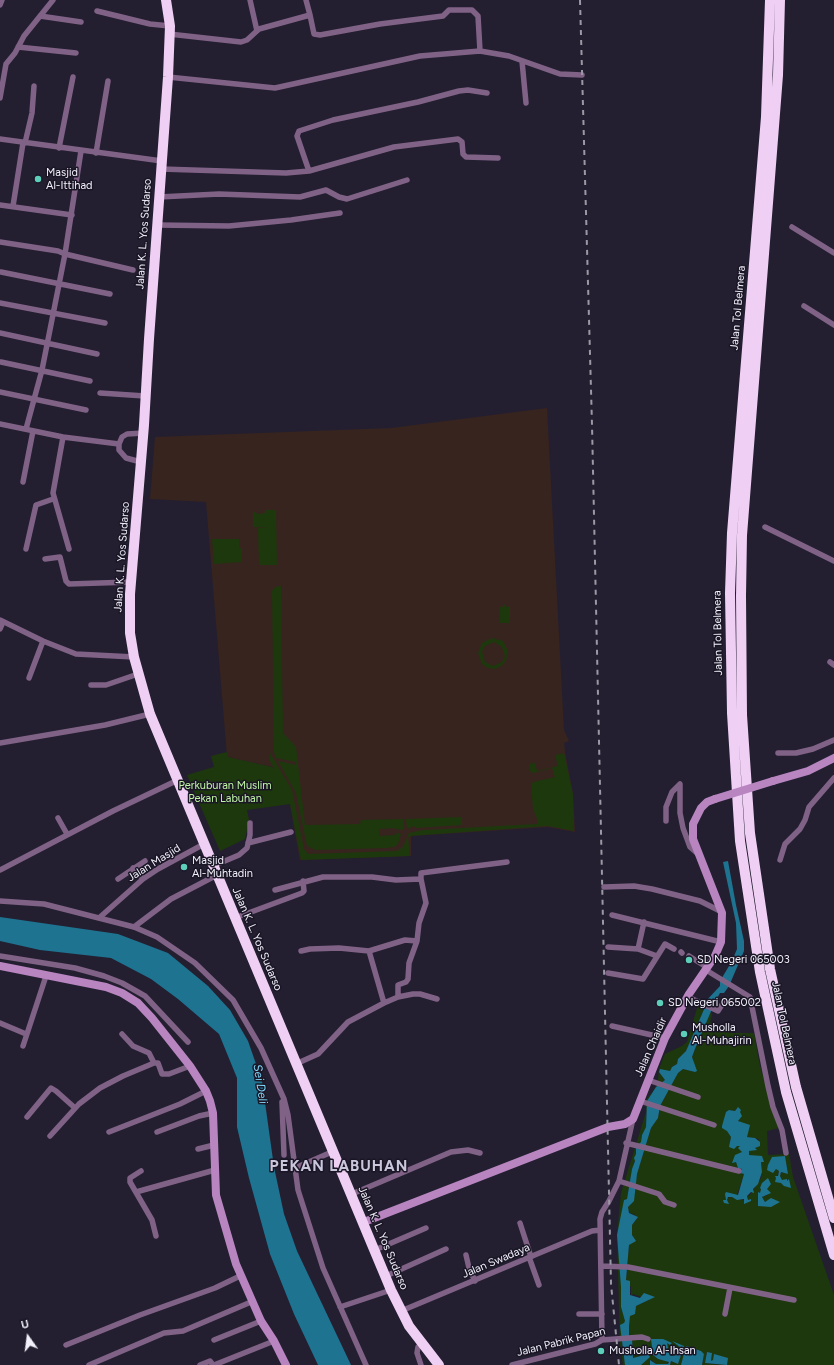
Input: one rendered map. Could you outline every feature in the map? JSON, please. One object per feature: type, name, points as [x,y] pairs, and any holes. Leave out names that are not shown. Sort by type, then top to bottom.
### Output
[{"type":"highway","name":"Jalan K. L. Yos Sudarso","points":[[166,0],[169,27],[168,77],[145,396],[144,433],[131,582],[130,619],[134,657],[150,714],[298,1064],[391,1290],[401,1311],[437,1364]]},
{"type":"highway","name":"Jalan Tol Belmera","points":[[770,0],[766,117],[732,533],[730,593],[732,713],[740,841],[760,972],[786,1092],[834,1255]]},
{"type":"highway","name":"Jalan Tol Belmera","points":[[780,0],[778,75],[742,535],[742,716],[750,833],[770,969],[796,1087],[834,1218]]},
{"type":"street","points":[[0,5],[2,0]]},
{"type":"street","points":[[0,98],[4,68],[24,36],[53,0]]},
{"type":"street","points":[[250,0],[257,31]]},
{"type":"street","points":[[306,0],[314,34],[320,35],[380,24],[443,16],[449,10],[472,10],[478,16],[480,51]]},
{"type":"street","points":[[97,11],[150,24],[241,42],[248,40],[257,31],[310,15]]},
{"type":"street","points":[[40,16],[81,22]]},
{"type":"street","points":[[18,47],[76,53]]},
{"type":"street","points":[[168,77],[275,88],[405,58],[450,52],[480,51],[509,56],[560,74],[582,75]]},
{"type":"street","points":[[522,61],[526,103]]},
{"type":"street","points":[[59,148],[73,77]]},
{"type":"street","points":[[96,153],[108,81]]},
{"type":"street","points":[[13,206],[24,143],[32,113],[34,86]]},
{"type":"street","points":[[309,171],[297,136],[299,131],[333,120],[418,102],[459,91],[468,90],[487,93]]},
{"type":"street","points":[[0,139],[96,153],[161,165],[286,173],[309,171],[394,147],[458,138],[462,142],[462,154],[466,157],[498,158]]},
{"type":"street","points":[[26,430],[42,370],[52,313],[59,285],[72,215],[81,151]]},
{"type":"street","points":[[159,197],[219,194],[300,197],[326,190],[339,197],[347,199],[407,180]]},
{"type":"street","points":[[0,205],[72,215]]},
{"type":"street","points":[[157,225],[229,226],[291,220],[340,213]]},
{"type":"street","points":[[792,227],[834,253]]},
{"type":"street","points":[[0,242],[58,251],[133,270]]},
{"type":"street","points":[[1,272],[59,285],[110,294]]},
{"type":"street","points":[[0,303],[105,323]]},
{"type":"street","points":[[804,306],[834,325]]},
{"type":"street","points":[[0,333],[97,354]]},
{"type":"street","points":[[1,362],[90,381]]},
{"type":"street","points":[[0,392],[86,410]]},
{"type":"street","points":[[100,393],[145,396]]},
{"type":"street","points":[[0,424],[63,437],[119,444]]},
{"type":"street","points":[[23,482],[33,431]]},
{"type":"street","points":[[141,462],[126,458],[119,450],[119,444],[122,437],[127,434],[144,433]]},
{"type":"street","points":[[63,437],[53,500],[69,550]]},
{"type":"street","points":[[26,549],[36,505],[53,500]]},
{"type":"street","points":[[765,527],[834,561]]},
{"type":"street","points":[[45,559],[60,557],[66,581],[69,584],[131,582]]},
{"type":"street","points":[[0,629],[2,621],[43,641],[84,656],[134,657]]},
{"type":"street","points":[[29,678],[43,641]]},
{"type":"street","points":[[91,685],[106,685],[138,674]]},
{"type":"street","points":[[0,743],[105,725],[150,714]]},
{"type":"street","points":[[778,753],[802,751],[834,740]]},
{"type":"street","name":"Jalan Chaidir","points":[[633,1119],[642,1102],[648,1080],[665,1038],[688,997],[715,956],[720,942],[722,912],[694,839],[693,824],[701,808],[715,799],[808,771],[834,758]]},
{"type":"street","points":[[780,860],[785,844],[800,829],[810,805],[834,778]]},
{"type":"street","points":[[0,870],[67,834],[178,780]]},
{"type":"street","points":[[666,821],[666,807],[672,792],[680,784],[680,813],[683,828],[690,847],[700,855]]},
{"type":"street","points":[[58,818],[67,834]]},
{"type":"street","points":[[134,926],[171,899],[239,855],[247,848],[250,824]]},
{"type":"street","points":[[248,843],[291,832]]},
{"type":"street","name":"Jalan Masjid","points":[[99,918],[143,880],[204,844]]},
{"type":"street","points":[[118,879],[145,861]]},
{"type":"street","points":[[398,998],[398,985],[408,980],[409,963],[417,941],[419,923],[426,903],[421,874],[423,872],[507,862]]},
{"type":"street","points":[[133,868],[143,880]]},
{"type":"street","points":[[274,890],[303,881],[334,877],[372,877],[396,880],[421,879]]},
{"type":"street","points":[[235,918],[302,893],[304,891],[303,881]]},
{"type":"street","points":[[604,886],[634,886],[652,889],[700,901],[722,912]]},
{"type":"street","points":[[0,901],[44,904],[134,926],[157,937],[195,963],[228,995],[261,1048],[281,1092],[288,1115],[298,1190],[320,1261],[366,1365]]},
{"type":"street","points":[[612,915],[720,942]]},
{"type":"street","points":[[638,949],[644,922]]},
{"type":"street","points":[[301,951],[310,949],[339,948],[369,951],[405,940],[417,941]]},
{"type":"street","points":[[608,973],[643,978],[665,944],[674,949]]},
{"type":"street","points":[[608,947],[638,949],[658,956]]},
{"type":"street","points":[[369,951],[384,1003]]},
{"type":"street","points":[[0,956],[75,968],[122,983],[145,996],[188,1042]]},
{"type":"street","points":[[689,956],[717,977],[750,997],[768,1086],[773,1107],[782,1130],[786,1154]]},
{"type":"street","points":[[0,966],[106,987],[122,993],[138,1003],[152,1018],[190,1066],[206,1091],[212,1113],[218,1205],[240,1276],[251,1302],[286,1365]]},
{"type":"street","points":[[23,1046],[46,976]]},
{"type":"street","points":[[298,1064],[318,1054],[348,1022],[384,1003],[398,998],[420,994],[437,999]]},
{"type":"street","points":[[688,997],[718,1011],[725,1000]]},
{"type":"street","points":[[0,1023],[26,1034]]},
{"type":"street","points":[[612,1026],[665,1038]]},
{"type":"street","points":[[122,1034],[133,1046],[149,1053],[154,1063],[158,1063],[162,1074],[169,1074],[190,1066]]},
{"type":"street","points":[[50,1136],[75,1108],[100,1088],[123,1076],[154,1063]]},
{"type":"street","points":[[648,1080],[670,1089],[671,1088],[698,1097]]},
{"type":"street","points":[[26,1117],[51,1088],[75,1108]]},
{"type":"street","points":[[109,1132],[206,1091]]},
{"type":"street","points":[[281,1092],[284,1155]]},
{"type":"street","points":[[642,1102],[714,1125]]},
{"type":"street","points":[[157,1132],[199,1116],[212,1113]]},
{"type":"street","points":[[602,1340],[600,1230],[602,1212],[610,1201],[618,1181],[633,1119]]},
{"type":"street","points":[[364,1222],[608,1127],[625,1124],[633,1119]]},
{"type":"street","points":[[626,1143],[739,1171]]},
{"type":"street","points":[[198,1149],[214,1145]]},
{"type":"street","points":[[352,1194],[451,1152],[468,1150],[480,1153]]},
{"type":"street","points":[[295,1168],[334,1151]]},
{"type":"street","points":[[136,1192],[215,1170]]},
{"type":"street","points":[[141,1171],[130,1178],[130,1182],[152,1220],[156,1236]]},
{"type":"street","points":[[618,1181],[659,1194],[665,1202],[674,1206]]},
{"type":"street","points":[[520,1223],[539,1285]]},
{"type":"street","points":[[375,1250],[426,1228]]},
{"type":"street","name":"Jalan Swadaya","points":[[401,1311],[592,1231],[600,1230]]},
{"type":"street","points":[[386,1276],[446,1249]]},
{"type":"street","points":[[466,1254],[475,1281]]},
{"type":"street","points":[[601,1266],[628,1267],[794,1300]]},
{"type":"street","points":[[66,1346],[140,1315],[215,1288],[240,1276]]},
{"type":"street","points":[[725,1314],[730,1288]]},
{"type":"street","points":[[340,1307],[391,1290]]},
{"type":"street","points":[[89,1365],[164,1333],[183,1331],[251,1302]]},
{"type":"street","points":[[579,1314],[602,1314]]},
{"type":"street","points":[[214,1340],[261,1321]]},
{"type":"street","name":"Jalan Pabrik Papan","points":[[512,1365],[595,1344],[602,1340],[642,1337],[648,1338]]},
{"type":"street","points":[[200,1365],[210,1361],[214,1365],[274,1341]]},
{"type":"street","points":[[421,1365],[418,1347],[422,1344]]},
{"type":"shaded area","points":[[547,408],[564,730],[569,741],[564,743],[573,794],[575,832],[548,827],[411,836],[411,856],[300,860],[288,794],[272,767],[227,757],[206,502],[150,499],[155,437],[391,428]]},
{"type":"green space","points":[[265,510],[276,510],[277,565],[259,565],[258,528],[269,528],[253,527],[253,511],[258,514],[265,513]]},
{"type":"green space","points":[[212,539],[239,539],[239,548],[242,548],[242,562],[214,564]]},
{"type":"green space","points":[[281,586],[283,733],[296,747],[305,825],[360,824],[361,820],[403,819],[403,830],[396,828],[379,829],[379,836],[396,835],[396,833],[401,834],[398,844],[394,847],[316,850],[307,846],[296,793],[278,761],[296,765],[296,762],[276,758],[274,752],[272,591],[275,587]]},
{"type":"green space","points":[[504,604],[506,607],[510,606],[510,623],[500,623],[500,607],[503,607]]},
{"type":"green space","points":[[492,638],[503,641],[508,651],[506,661],[495,669],[488,668],[482,664],[478,653],[482,643]],"holes":[[[494,642],[502,647],[505,656],[502,662],[493,666],[485,662],[482,652],[485,646]]]},
{"type":"green space","name":"Perkuburan Muslim Pekan Labuhan","points":[[227,752],[228,757],[272,767],[275,770],[270,761],[270,753],[292,790],[304,849],[308,854],[397,851],[403,847],[409,833],[423,830],[537,824],[538,821],[533,809],[531,785],[533,782],[555,777],[552,768],[533,773],[530,771],[529,764],[535,763],[537,771],[558,766],[555,755],[564,753],[573,794],[574,831],[548,826],[410,836],[408,838],[410,856],[301,860],[290,804],[247,810],[249,820],[245,839],[220,851],[187,775],[214,767],[211,756]]},
{"type":"green space","points":[[462,817],[462,825],[416,828],[414,826],[407,829],[406,819]]},
{"type":"green space","points":[[698,1005],[705,1007],[686,1051],[678,1059],[677,1064],[672,1067],[670,1071],[659,1072],[665,1080],[656,1087],[647,1101],[646,1127],[642,1135],[632,1169],[627,1199],[624,1200],[621,1307],[625,1321],[622,1346],[625,1365],[623,1365],[620,1345],[617,1235],[621,1193],[646,1112],[645,1101],[654,1090],[658,1080],[659,1069],[665,1054],[687,1042]]},
{"type":"green space","points":[[711,1011],[712,1015],[710,1022],[731,1033],[754,1033],[760,1066],[779,1128],[767,1131],[768,1155],[789,1154],[793,1177],[834,1295],[834,1365],[721,1365],[702,1365],[704,1354],[686,1350],[681,1365],[670,1365],[671,1361],[678,1364],[682,1350],[680,1347],[679,1349],[674,1348],[676,1355],[671,1356],[664,1352],[667,1343],[672,1343],[652,1339],[653,1355],[658,1359],[667,1361],[668,1364],[656,1364],[650,1360],[650,1365],[641,1365],[649,1356],[648,1354],[633,1358],[632,1338],[629,1336],[630,1316],[636,1306],[649,1300],[633,1294],[631,1296],[631,1287],[626,1280],[629,1245],[634,1239],[632,1235],[632,1225],[637,1219],[634,1214],[629,1213],[628,1207],[633,1198],[637,1174],[651,1128],[658,1118],[660,1106],[678,1073],[683,1069],[695,1072],[692,1057]],"holes":[[[737,1108],[740,1112],[738,1120],[747,1137],[759,1139],[755,1150],[750,1149],[749,1155],[760,1157],[762,1170],[761,1178],[750,1195],[747,1196],[748,1200],[751,1199],[749,1202],[732,1197],[727,1198],[727,1202],[726,1200],[727,1196],[737,1195],[744,1174],[741,1173],[742,1169],[739,1169],[736,1162],[734,1162],[742,1152],[741,1149],[739,1145],[737,1146],[730,1142],[731,1137],[727,1131],[729,1110],[735,1111]],[[785,1156],[788,1174],[781,1172],[780,1176],[782,1180],[787,1182],[789,1179],[789,1187],[780,1182],[777,1176],[779,1171],[776,1169],[772,1171]],[[761,1189],[768,1195],[762,1197],[765,1202],[770,1200],[777,1202],[758,1206],[758,1193],[760,1193]],[[707,1352],[712,1353],[711,1361],[721,1365],[705,1363]]]},
{"type":"water","points":[[728,861],[744,941],[744,951],[729,986],[724,993],[720,993],[715,1002],[695,1049],[692,1057],[697,1071],[695,1072],[683,1069],[678,1073],[660,1106],[658,1118],[651,1128],[637,1174],[634,1201],[628,1207],[629,1213],[638,1217],[632,1225],[632,1235],[636,1241],[629,1245],[626,1280],[630,1281],[630,1295],[640,1298],[644,1293],[655,1297],[636,1306],[635,1314],[630,1316],[629,1327],[629,1336],[632,1338],[633,1358],[648,1354],[650,1357],[641,1365],[625,1365],[620,1325],[625,1321],[621,1307],[617,1235],[624,1200],[627,1199],[632,1169],[635,1161],[634,1158],[636,1154],[636,1147],[641,1142],[642,1135],[646,1127],[647,1101],[656,1087],[665,1080],[659,1072],[660,1069],[670,1071],[672,1067],[677,1064],[678,1059],[686,1051],[705,1007],[705,1002],[720,986],[720,981],[732,961],[737,949],[736,923],[723,862]]},
{"type":"water","name":"Sei Deli","points":[[0,917],[118,934],[168,953],[208,986],[230,1010],[248,1041],[262,1081],[274,1167],[284,1214],[297,1251],[351,1365],[318,1365],[294,1314],[270,1254],[249,1178],[237,1127],[237,1078],[219,1034],[178,999],[151,979],[111,958],[40,950],[0,941]]},
{"type":"water","points":[[738,1107],[741,1110],[740,1112],[742,1116],[738,1121],[750,1125],[747,1137],[755,1138],[760,1142],[760,1146],[755,1148],[757,1150],[749,1151],[749,1155],[762,1156],[764,1162],[761,1162],[762,1172],[758,1184],[753,1189],[754,1193],[751,1192],[747,1196],[748,1200],[751,1199],[751,1201],[744,1204],[744,1199],[737,1200],[732,1197],[728,1197],[727,1200],[729,1204],[724,1203],[723,1200],[726,1200],[726,1192],[738,1195],[744,1174],[740,1173],[742,1169],[738,1168],[736,1162],[732,1163],[735,1155],[742,1152],[738,1148],[740,1146],[737,1146],[734,1149],[729,1147],[731,1137],[727,1131],[722,1128],[722,1126],[726,1112],[729,1110],[735,1111]]},
{"type":"water","points":[[785,1156],[788,1174],[781,1172],[780,1176],[782,1180],[787,1179],[787,1181],[789,1179],[791,1188],[775,1182],[775,1176],[778,1176],[779,1171],[776,1169],[773,1173],[767,1170],[772,1157]]},
{"type":"water","points":[[768,1178],[771,1184],[767,1189],[771,1193],[762,1197],[765,1202],[771,1198],[780,1202],[771,1207],[758,1206],[758,1192],[760,1193],[762,1183]]},
{"type":"water","points":[[651,1339],[663,1339],[672,1343],[670,1345],[667,1343],[668,1348],[664,1352],[668,1352],[671,1356],[676,1355],[673,1348],[679,1349],[680,1347],[672,1341],[684,1346],[678,1364],[671,1361],[670,1365],[650,1365],[650,1360],[656,1364],[668,1364],[669,1362],[658,1359],[653,1355]]},
{"type":"water","points":[[686,1346],[701,1351],[704,1354],[702,1365],[681,1365]]},
{"type":"water","points":[[707,1352],[712,1353],[711,1361],[713,1360],[714,1354],[728,1358],[727,1365],[705,1363]]},
{"type":"railway","points":[[580,0],[592,425],[611,1284],[619,1365]]},
{"type":"place","name":"Masjid Al-Ittihad","points":[[38,179]]},
{"type":"place","name":"Masjid Al-Muhtadin","points":[[184,867]]},
{"type":"place","name":"SD Negeri 065003","points":[[689,960]]},
{"type":"place","name":"SD Negeri 065002","points":[[660,1003]]},
{"type":"place","name":"Musholla Al-Muhajirin","points":[[684,1034]]},
{"type":"place","name":"Musholla Al-Ihsan","points":[[601,1351]]},
{"type":"district","name":"PEKAN LABUHAN","points":[[339,1167]]}]
